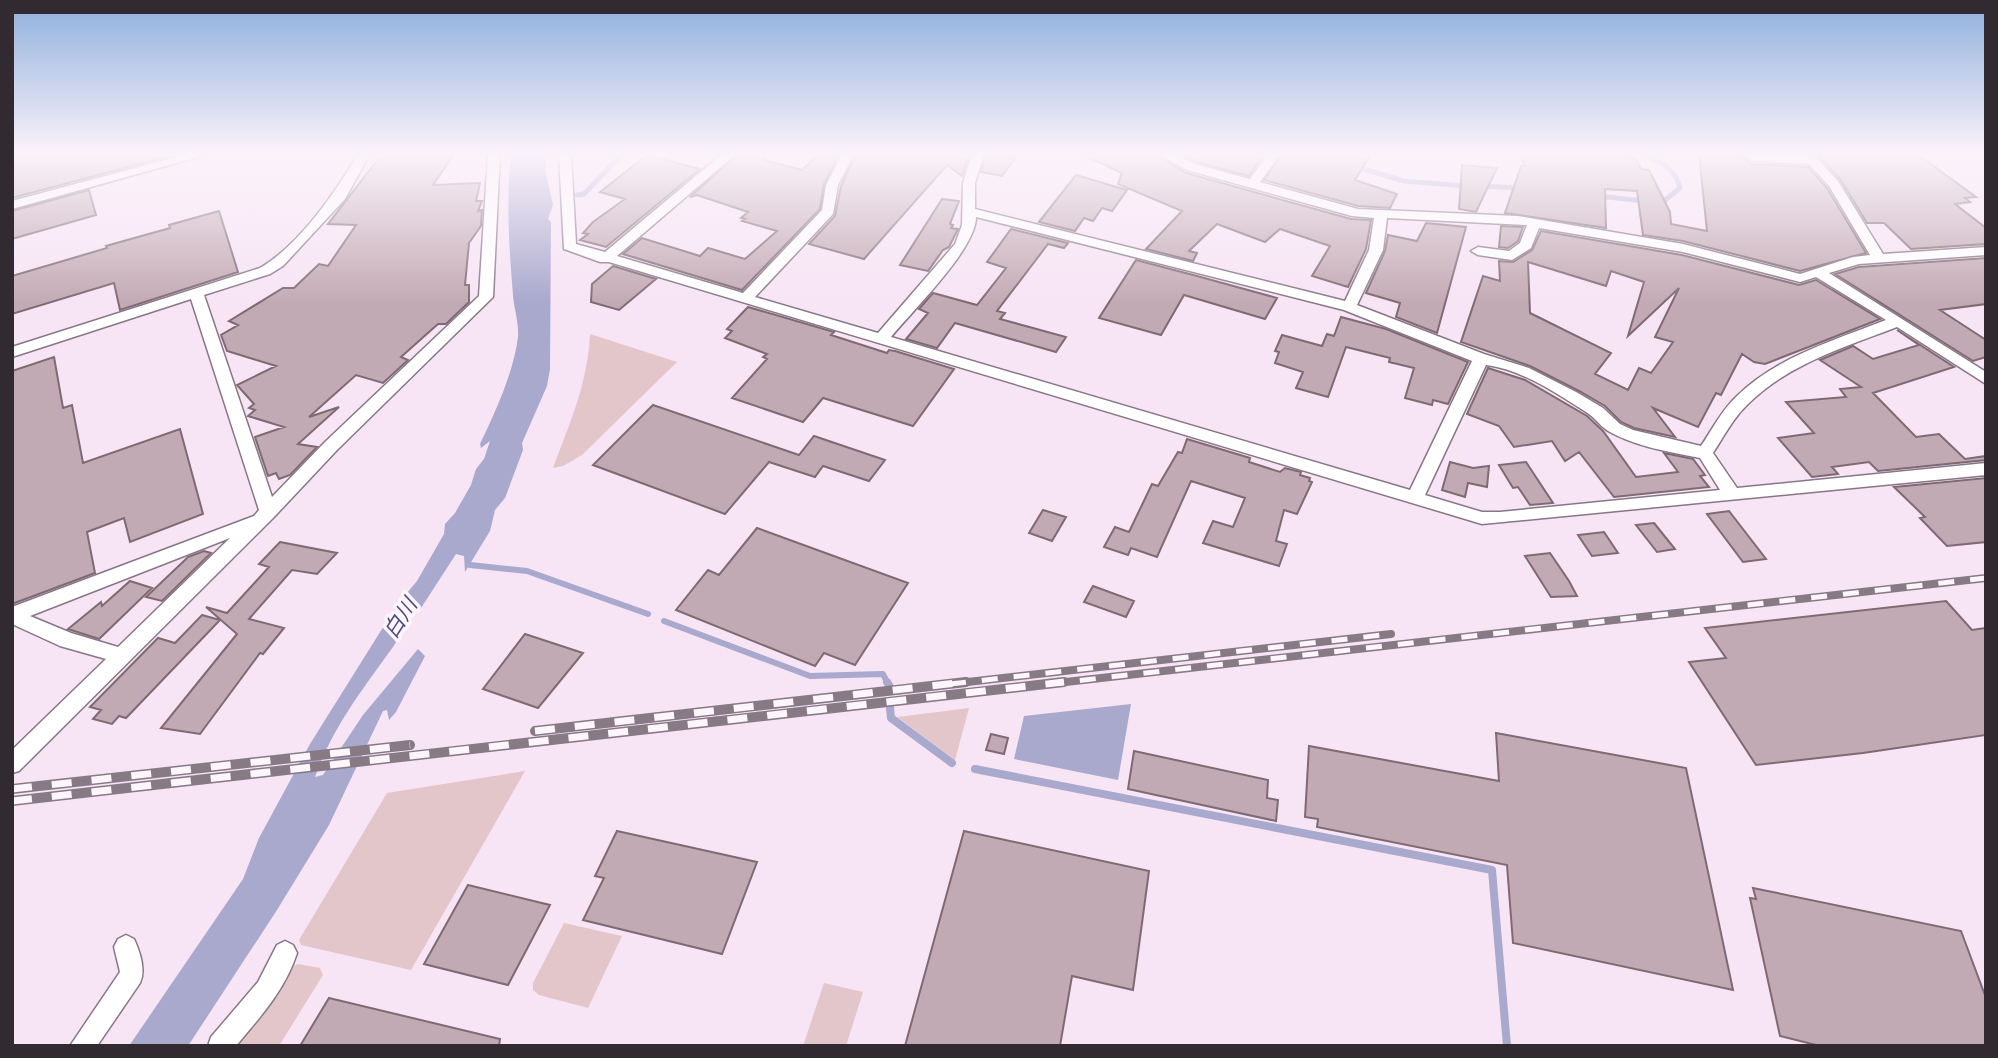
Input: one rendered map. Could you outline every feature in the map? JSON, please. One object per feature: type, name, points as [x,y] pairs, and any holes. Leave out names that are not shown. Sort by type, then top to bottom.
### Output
[{"type":"street","points":[[12,352],[251,277],[278,263],[333,203]]},
{"type":"street","points":[[12,764],[264,516],[331,446],[486,298],[491,203]]},
{"type":"street","points":[[567,203],[569,246],[606,259],[1415,496],[1482,518],[1500,519],[1986,469]]},
{"type":"street","points":[[606,259],[672,203]]},
{"type":"street","points":[[744,299],[828,211],[829,203]]},
{"type":"street","points":[[880,340],[961,245],[969,225],[969,203]]},
{"type":"street","points":[[1317,203],[1339,210],[1380,215],[1461,217],[1534,223],[1683,248],[1800,278],[1858,260],[1984,253]]},
{"type":"street","points":[[1847,203],[1879,258]]},
{"type":"street","points":[[969,211],[1349,307],[1481,359],[1494,359],[1599,413],[1615,428],[1662,444],[1705,453],[1733,495]]},
{"type":"street","points":[[1349,307],[1373,254],[1382,225],[1380,215]]},
{"type":"street","points":[[1478,251],[1512,256],[1526,245],[1534,223]]},
{"type":"street","points":[[1819,273],[1898,320],[1986,379]]},
{"type":"street","points":[[196,294],[264,516]]},
{"type":"street","points":[[1705,453],[1740,402],[1769,376],[1819,352],[1898,320]]},
{"type":"street","points":[[1415,496],[1481,359]]},
{"type":"street","points":[[12,616],[264,516]]},
{"type":"street","points":[[12,616],[67,640],[122,656]]},
{"type":"street","points":[[82,1046],[132,975],[126,947]]},
{"type":"street","points":[[220,1046],[282,966],[285,953]]},
{"type":"shaded area","points":[[590,334],[677,362],[582,455],[563,466],[553,468],[582,386]]},
{"type":"shaded area","points":[[969,708],[955,760],[897,717]]},
{"type":"shaded area","points":[[525,771],[411,970],[301,945],[299,940],[387,793]]},
{"type":"shaded area","points":[[564,923],[622,936],[588,1008],[539,995],[533,990],[533,983]]},
{"type":"shaded area","points":[[298,964],[320,968],[323,975],[279,1046],[232,1046],[289,968]]},
{"type":"shaded area","points":[[824,983],[863,992],[846,1046],[803,1046]]},
{"type":"water","name":"白川","points":[[509,203],[553,203],[548,219],[551,222],[550,369],[547,386],[522,443],[523,450],[505,498],[495,510],[490,531],[465,572],[464,556],[456,554],[421,608],[408,620],[393,647],[339,726],[315,777],[323,775],[363,715],[418,649],[425,656],[396,712],[389,720],[387,710],[383,711],[329,825],[188,1046],[129,1046],[243,879],[259,838],[310,744],[397,605],[417,581],[444,534],[445,524],[455,513],[471,485],[476,469],[484,459],[490,441],[481,448],[480,444],[508,378],[518,337],[509,242]]},
{"type":"water","points":[[1131,704],[1118,780],[1014,759],[1024,716]]},
{"type":"building","points":[[40,203],[93,203],[96,215],[12,239],[12,211]]},
{"type":"building","points":[[344,203],[481,203],[478,211],[482,210],[481,226],[469,243],[465,285],[469,285],[469,302],[446,324],[438,324],[401,357],[408,360],[383,383],[356,375],[309,417],[339,407],[298,444],[317,447],[290,475],[279,479],[276,473],[268,476],[255,437],[284,427],[248,416],[255,410],[249,408],[254,404],[237,385],[276,366],[227,351],[221,335],[238,325],[229,321],[283,288],[294,288],[319,264],[328,266],[356,225],[328,224]]},
{"type":"building","points":[[619,203],[659,203],[606,247],[580,240],[588,234],[583,233],[593,222]]},
{"type":"building","points":[[722,203],[821,203],[820,209],[742,290],[623,254],[642,238],[700,256],[708,248],[745,259],[777,231],[742,221],[745,219],[741,218],[748,212]]},
{"type":"building","points":[[838,203],[913,203],[864,259],[809,244],[835,216]]},
{"type":"building","points":[[939,203],[958,203],[950,224],[953,225],[951,228],[958,229],[949,247],[943,250],[928,271],[900,265]]},
{"type":"building","points":[[1054,203],[1117,203],[1112,211],[1102,208],[1093,221],[1084,218],[1075,231],[1039,222]]},
{"type":"building","points":[[1164,203],[1295,203],[1351,219],[1371,220],[1366,249],[1348,287],[1312,276],[1330,246],[1280,229],[1265,242],[1217,224],[1189,251],[1197,253],[1193,261],[1146,249],[1182,211]]},
{"type":"building","points":[[1349,203],[1392,203],[1390,208]]},
{"type":"building","points":[[1459,203],[1480,203],[1476,212],[1459,209]]},
{"type":"building","points":[[1508,203],[1605,203],[1606,228],[1505,213]]},
{"type":"building","points":[[1639,203],[1666,203],[1671,224],[1707,231],[1704,203],[1836,203],[1866,253],[1800,271],[1683,241],[1643,235]]},
{"type":"building","points":[[1855,203],[1960,203],[1955,204],[1986,228],[1986,244],[1911,249],[1884,223],[1867,223]]},
{"type":"building","points":[[219,211],[238,272],[120,310],[114,283],[12,314],[12,276]]},
{"type":"building","points":[[1426,223],[1466,227],[1437,333],[1396,317],[1400,303],[1366,293],[1385,251],[1388,235],[1417,241]]},
{"type":"building","points":[[1501,226],[1523,227],[1518,241],[1508,248],[1499,247]]},
{"type":"building","points":[[1011,229],[1068,243],[1064,248],[1048,244],[997,311],[1005,313],[1000,319],[1066,337],[1056,352],[955,323],[937,348],[906,339],[928,313],[919,309],[933,293],[977,305],[1006,268],[987,262]]},
{"type":"building","points":[[1541,231],[1682,255],[1799,285],[1816,280],[1880,319],[1765,364],[1754,362],[1742,354],[1721,395],[1716,393],[1698,427],[1653,408],[1675,437],[1634,428],[1621,422],[1605,406],[1530,366],[1461,342],[1483,276],[1500,281],[1499,261],[1513,262],[1532,250]],"holes":[[[1528,262],[1606,286],[1611,271],[1644,282],[1628,336],[1679,288],[1655,337],[1673,342],[1651,373],[1639,368],[1628,390],[1595,374],[1611,353],[1530,313]]]},
{"type":"building","points":[[1986,258],[1986,304],[1940,310],[1986,340],[1986,357],[1973,361],[1835,274],[1859,267]]},
{"type":"building","points":[[1136,260],[1277,298],[1265,319],[1184,295],[1161,335],[1099,318]]},
{"type":"building","points":[[613,266],[656,279],[619,310],[591,302],[592,284]]},
{"type":"building","points":[[748,307],[834,332],[831,335],[887,353],[889,350],[895,351],[954,369],[913,426],[823,398],[803,422],[732,398],[767,359],[763,357],[767,354],[725,338],[732,331],[727,329]]},
{"type":"building","points":[[1341,317],[1386,329],[1468,362],[1448,404],[1433,400],[1432,405],[1405,398],[1414,368],[1389,362],[1390,358],[1346,347],[1328,397],[1296,388],[1303,372],[1275,363],[1279,352],[1275,351],[1282,335],[1322,346],[1327,334],[1334,336]]},
{"type":"building","points":[[1897,330],[1954,367],[1873,393],[1916,437],[1939,434],[1965,459],[1986,456],[1986,460],[1878,471],[1869,462],[1832,467],[1838,474],[1812,477],[1778,438],[1814,433],[1786,402],[1846,397],[1840,389],[1861,387],[1820,360],[1853,346],[1873,359],[1919,345]]},
{"type":"building","points":[[54,357],[63,408],[72,405],[83,463],[180,429],[203,514],[130,542],[124,518],[87,532],[95,573],[12,604],[12,371]]},
{"type":"building","points":[[1488,368],[1525,380],[1587,416],[1603,431],[1636,477],[1678,472],[1664,453],[1693,459],[1705,475],[1700,476],[1709,487],[1614,497],[1579,452],[1565,461],[1552,441],[1514,447],[1499,426],[1467,414]]},
{"type":"building","points":[[653,405],[799,455],[814,436],[885,460],[869,481],[823,466],[815,477],[769,462],[725,514],[593,465]]},
{"type":"building","points":[[1187,439],[1250,458],[1249,462],[1280,472],[1285,468],[1301,472],[1300,475],[1310,478],[1309,481],[1312,482],[1297,514],[1284,510],[1276,541],[1287,544],[1279,566],[1203,543],[1213,521],[1233,527],[1245,498],[1191,481],[1157,557],[1131,548],[1128,555],[1104,547],[1115,527],[1129,532],[1152,484],[1158,486],[1178,452],[1182,453]]},
{"type":"building","points":[[1450,462],[1473,468],[1489,466],[1487,487],[1468,483],[1465,497],[1442,490]]},
{"type":"building","points":[[1526,462],[1553,503],[1530,505],[1518,487],[1513,488],[1499,465]]},
{"type":"building","points":[[1986,478],[1986,542],[1947,546],[1920,518],[1925,517],[1894,487]]},
{"type":"building","points":[[1043,510],[1066,517],[1052,541],[1029,533]]},
{"type":"building","points":[[1729,511],[1766,559],[1743,562],[1707,514]]},
{"type":"building","points":[[1654,523],[1675,549],[1657,552],[1636,525]]},
{"type":"building","points":[[757,528],[908,583],[855,665],[824,653],[815,666],[676,610],[708,570],[719,575]]},
{"type":"building","points":[[1604,532],[1618,553],[1592,556],[1578,535]]},
{"type":"building","points":[[280,542],[337,553],[317,574],[292,570],[249,619],[284,628],[263,654],[260,653],[200,734],[161,728],[237,634],[206,607],[227,613],[269,567],[259,564]]},
{"type":"building","points":[[204,551],[211,553],[162,601],[146,597],[188,557]]},
{"type":"building","points":[[1550,553],[1577,596],[1551,597],[1525,556]]},
{"type":"building","points":[[130,581],[152,588],[99,639],[68,629],[101,602],[102,606]]},
{"type":"building","points":[[1093,586],[1134,601],[1126,617],[1084,602]]},
{"type":"building","points":[[1946,601],[1972,630],[1986,628],[1986,735],[1756,765],[1689,662],[1726,658],[1705,628]]},
{"type":"building","points":[[202,615],[220,620],[126,718],[119,716],[112,724],[93,719],[101,710],[90,707],[158,638],[175,643]]},
{"type":"building","points":[[525,634],[583,653],[538,708],[483,689]]},
{"type":"building","points":[[1496,733],[1686,768],[1733,990],[1513,943],[1507,865],[1317,827],[1318,819],[1305,817],[1309,746],[1499,781]]},
{"type":"building","points":[[991,734],[1008,738],[1004,754],[986,750]]},
{"type":"building","points":[[1134,751],[1268,780],[1267,798],[1278,800],[1276,821],[1128,789]]},
{"type":"building","points":[[617,831],[757,862],[722,954],[583,920],[604,878],[595,876]]},
{"type":"building","points":[[964,831],[1149,871],[1133,990],[1072,976],[1060,1046],[905,1046]]},
{"type":"building","points":[[468,885],[550,905],[508,985],[424,964]]},
{"type":"building","points":[[1753,888],[1961,931],[1986,998],[1986,1046],[1820,1046],[1780,1036],[1750,898],[1756,899]]},
{"type":"building","points":[[329,998],[500,1039],[499,1046],[300,1046]]},
{"type":"waterway","points":[[470,565],[527,571],[648,614]]},
{"type":"waterway","points":[[664,621],[810,676],[883,674],[887,682]]},
{"type":"waterway","points":[[890,708],[891,718],[952,763]]},
{"type":"waterway","points":[[975,769],[1492,870],[1507,1046]]},
{"type":"railway","points":[[1048,684],[1986,578]]},
{"type":"railway","points":[[950,684],[1391,634]]},
{"type":"railway","points":[[535,731],[966,682]]},
{"type":"railway","points":[[12,801],[1064,682]]},
{"type":"railway","points":[[12,789],[410,745]]}]
